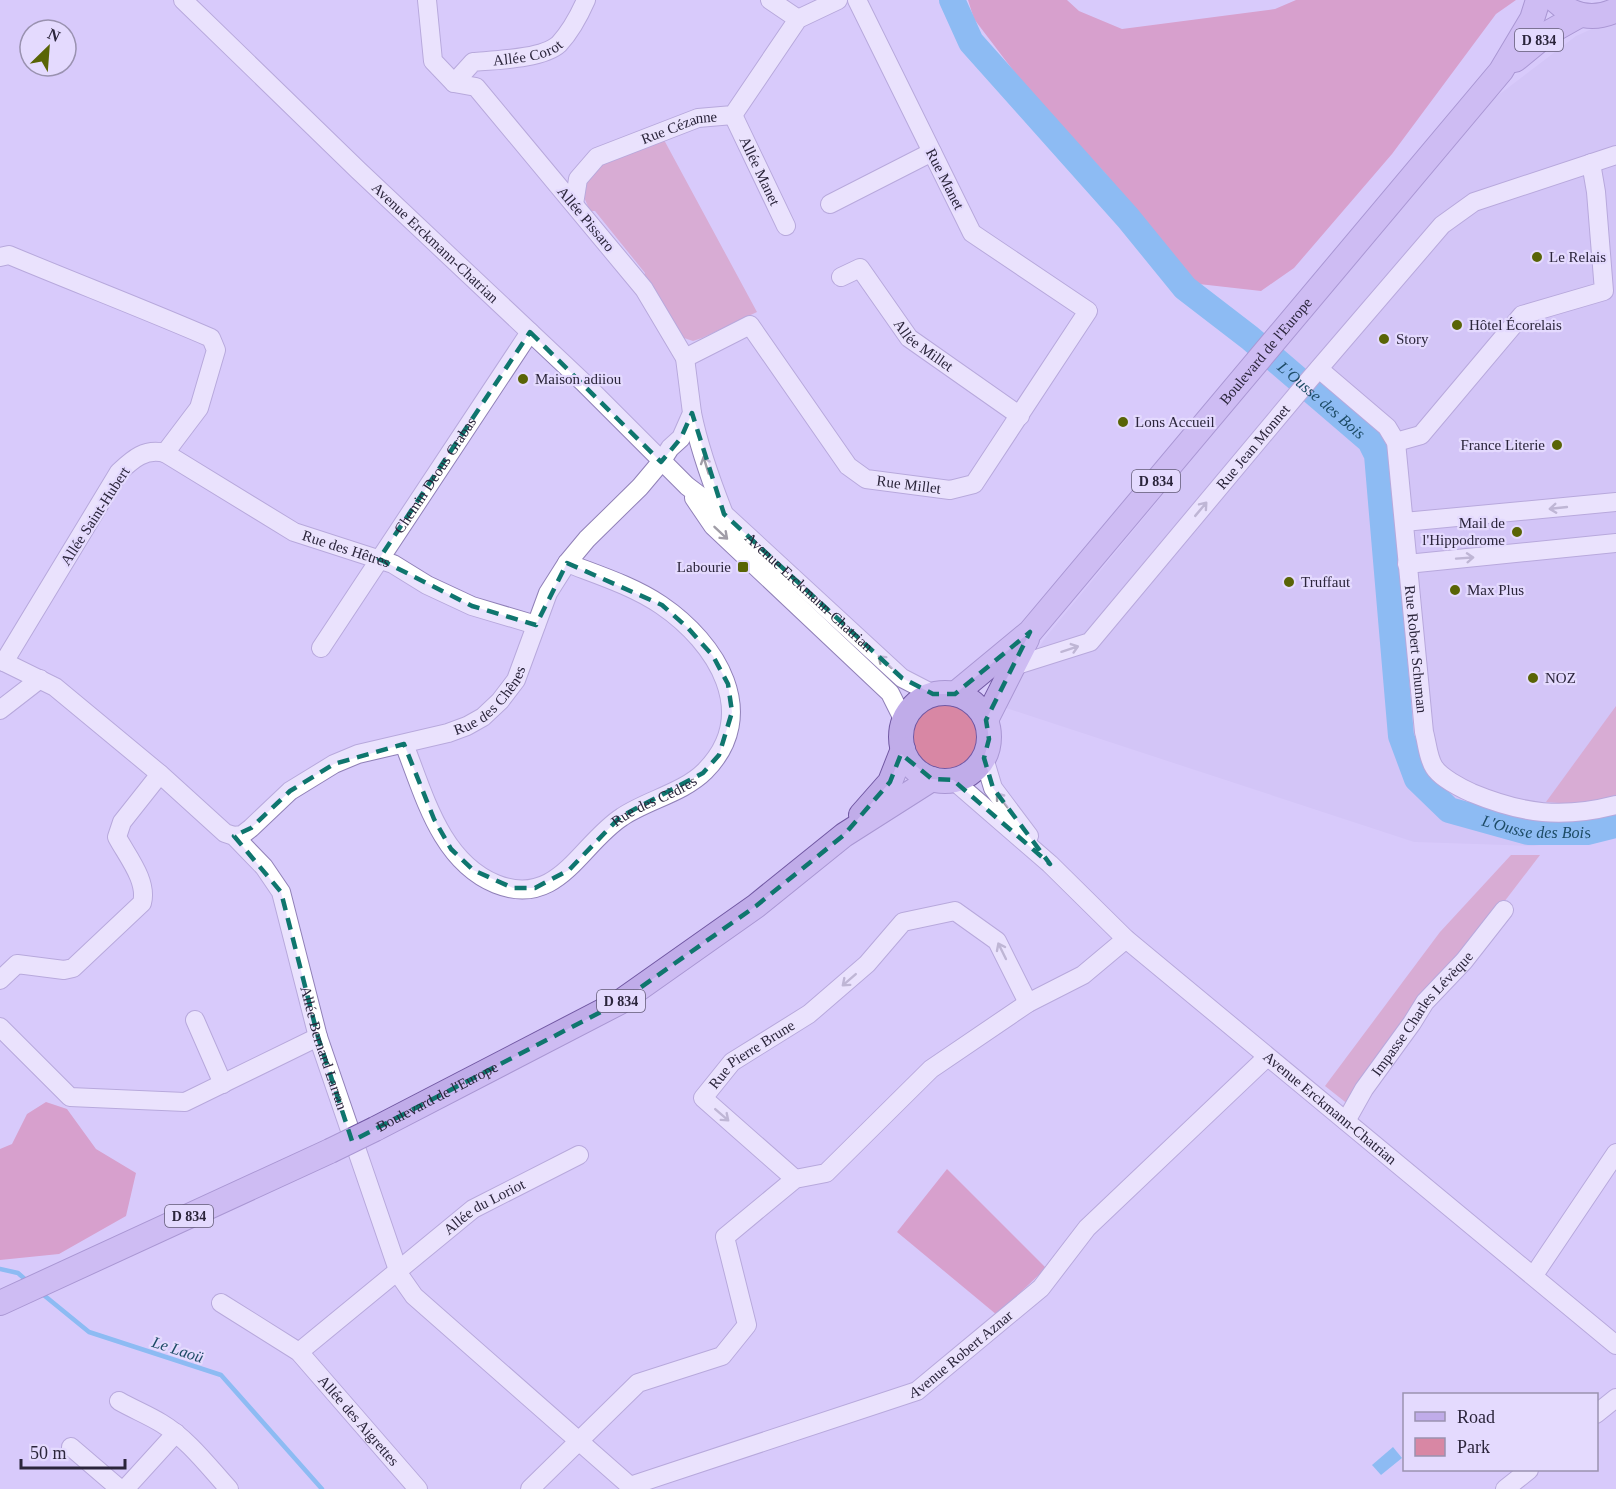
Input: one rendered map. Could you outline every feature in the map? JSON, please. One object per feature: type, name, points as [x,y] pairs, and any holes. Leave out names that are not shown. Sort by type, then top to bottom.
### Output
[{"type":"main road","name":"Boulevard de l'Europe","points":[[944,694],[1030,632],[1501,71],[1532,19],[1538,0]]},
{"type":"main road","points":[[1555,0],[1564,8],[1580,15],[1597,16],[1615,12]]},
{"type":"main road","name":"Boulevard de l'Europe","points":[[1501,71],[1548,33],[1580,15]]},
{"type":"main road","name":"Boulevard de l'Europe","points":[[986,720],[1030,632]]},
{"type":"main road","points":[[944,694],[968,699],[978,708],[986,720],[989,739],[984,758],[976,768],[966,776],[942,779],[919,772],[909,762],[903,749],[901,735],[904,721],[911,709],[921,700],[944,694]]},
{"type":"main road","name":"Boulevard de l'Europe","points":[[844,835],[890,782],[903,749]]},
{"type":"main road","name":"Boulevard de l'Europe","points":[[6,1300],[330,1151],[620,1002],[756,906],[844,835],[942,779]]},
{"type":"street","name":"Allée Pissaro","points":[[427,0],[433,61],[454,83],[476,87],[644,289],[685,358],[696,432],[724,514]]},
{"type":"street","name":"Allée Corot","points":[[454,83],[473,62],[531,56],[557,45],[578,19],[586,0]]},
{"type":"street","points":[[770,0],[798,19],[838,0]]},
{"type":"street","name":"Rue Manet","points":[[857,0],[972,233],[1088,311]]},
{"type":"street","name":"Avenue Erckmann-Chatrian","points":[[185,2],[358,170],[530,332],[687,486],[724,514],[902,678],[944,694]]},
{"type":"street","name":"Rue Cézanne","points":[[574,204],[578,179],[597,157],[698,118],[733,115],[798,19]]},
{"type":"street","name":"Allée Manet","points":[[733,115],[786,226]]},
{"type":"street","points":[[830,204],[932,152]]},
{"type":"street","name":"Rue Jean Monnet","points":[[1014,666],[1090,642],[1442,225],[1474,202],[1616,155]]},
{"type":"street","points":[[1310,379],[1387,427],[1396,442],[1421,435],[1522,315],[1604,291],[1596,192],[1591,163]]},
{"type":"street","points":[[0,257],[9,255],[211,338],[216,350],[199,408],[165,453]]},
{"type":"street","name":"Allée Millet","points":[[841,277],[860,268],[909,338],[1020,416]]},
{"type":"street","name":"Rue Millet","points":[[685,358],[750,325],[848,466],[866,479],[950,490],[974,484],[1088,311]]},
{"type":"street","name":"Chemin Deous Grabas","points":[[321,648],[530,332]]},
{"type":"street","points":[[661,462],[670,448],[681,438],[692,413]]},
{"type":"street","name":"Rue Robert Schuman","points":[[1396,442],[1424,732],[1434,768],[1458,787],[1496,803],[1529,811],[1588,812],[1616,805]]},
{"type":"street","name":"Allée Saint-Hubert","points":[[2,661],[119,472],[143,454],[154,450],[165,453]]},
{"type":"street","name":"Rue des Hêtres","points":[[165,453],[294,532],[393,564],[427,585],[472,606],[536,626]]},
{"type":"street","name":"Rue des Chênes","points":[[234,836],[242,835],[251,828],[290,790],[334,764],[358,754],[458,730],[483,717],[500,701],[516,680],[548,593],[567,562],[661,462]]},
{"type":"street","name":"Avenue Erckmann-Chatrian","points":[[687,486],[713,526],[890,693],[904,721]]},
{"type":"street","points":[[1404,522],[1616,502]]},
{"type":"street","points":[[1407,564],[1616,543]]},
{"type":"street","name":"Rue des Cèdres","points":[[404,744],[434,819],[451,849],[473,870],[495,884],[513,888],[536,888],[553,881],[569,870],[597,836],[620,817],[679,788],[702,773],[719,755],[729,735],[732,712],[728,684],[712,656],[688,628],[662,605],[632,589],[567,562]]},
{"type":"street","name":"Allée Bernard Larran","points":[[2,661],[55,687],[160,774],[225,833],[234,836],[264,867],[281,892],[318,1037],[397,1270],[414,1296],[577,1441]]},
{"type":"street","points":[[0,710],[40,679]]},
{"type":"street","name":"Avenue Erckmann-Chatrian","points":[[984,758],[993,788],[1050,864]]},
{"type":"street","points":[[0,981],[17,964],[64,970],[73,968],[142,903],[144,894],[142,884],[117,837],[122,822],[160,774]]},
{"type":"street","name":"Avenue Erckmann-Chatrian","points":[[942,779],[1050,864],[1126,939],[1267,1057],[1615,1340]]},
{"type":"street","name":"Impasse Charles Lévèque","points":[[1346,1120],[1364,1089],[1425,1002],[1464,961],[1504,910]]},
{"type":"street","name":"Rue Pierre Brune","points":[[795,1179],[703,1098],[732,1062],[809,1014],[867,964],[903,922],[955,911],[997,941],[1028,1003]]},
{"type":"street","points":[[530,1489],[638,1383],[722,1356],[747,1325],[725,1237],[795,1179],[826,1173],[931,1069],[1028,1003],[1083,975],[1126,939]]},
{"type":"street","points":[[195,1020],[224,1084]]},
{"type":"street","points":[[0,1026],[70,1097],[185,1102],[318,1037]]},
{"type":"street","name":"Avenue Robert Aznar","points":[[577,1441],[631,1488],[917,1391],[1041,1288],[1087,1228],[1267,1057]]},
{"type":"street","points":[[1534,1275],[1616,1153]]},
{"type":"street","name":"Allée du Loriot","points":[[397,1270],[473,1209],[579,1155]]},
{"type":"street","points":[[299,1352],[397,1270]]},
{"type":"street","name":"Allée des Aigrettes","points":[[221,1303],[299,1352],[418,1489]]},
{"type":"street","points":[[1598,1412],[1616,1398]]},
{"type":"street","points":[[119,1401],[176,1433],[189,1444],[229,1489]]},
{"type":"street","points":[[125,1489],[176,1433]]},
{"type":"street","points":[[71,1447],[120,1489]]},
{"type":"street","points":[[1505,1489],[1528,1471]]},
{"type":"highlighted area","points":[[530,332],[661,462],[681,438],[692,413],[724,514],[902,678],[933,694],[955,694],[1030,632],[986,720],[989,739],[984,758],[993,788],[1050,864],[953,780],[932,779],[901,754],[890,782],[844,835],[756,906],[620,1002],[352,1141],[318,1037],[281,892],[234,836],[251,828],[290,791],[334,764],[404,744],[434,819],[451,849],[473,870],[513,888],[535,888],[569,870],[620,817],[703,773],[719,755],[732,712],[728,684],[713,656],[688,628],[662,605],[567,563],[536,625],[472,606],[379,559]]},
{"type":"shaded area","points":[[968,0],[1067,0],[1079,11],[1122,29],[1275,9],[1296,0],[1516,0],[1496,14],[1392,154],[1294,268],[1261,291],[1190,283],[1105,173],[1032,95],[974,19]]},
{"type":"shaded area","points":[[1616,18],[1616,834],[1534,846],[1414,842],[1000,706],[1045,638],[1480,109],[1576,36]]},
{"type":"shaded area","points":[[46,1102],[67,1109],[96,1149],[136,1173],[126,1216],[59,1254],[0,1260],[0,1149],[12,1144],[27,1114]]},
{"type":"shaded area","points":[[947,1169],[1046,1268],[997,1315],[897,1232]]},
{"type":"green space","points":[[663,138],[757,312],[693,341],[684,338],[643,278],[645,273],[595,211],[590,211],[583,195],[585,183],[597,166]]},
{"type":"green space","points":[[945,703],[958,706],[969,713],[976,724],[979,737],[976,750],[969,761],[958,768],[945,771],[932,768],[921,761],[914,750],[911,737],[914,724],[921,713],[932,706]]},
{"type":"green space","points":[[1616,706],[1616,795],[1581,802],[1546,802]]},
{"type":"green space","points":[[1511,855],[1540,855],[1349,1105],[1325,1086],[1440,932]]},
{"type":"water","points":[[1393,1447],[1402,1458],[1381,1475],[1372,1465]]},
{"type":"waterway","name":"L'Ousse des Bois","points":[[952,0],[971,42],[1128,218],[1185,288],[1250,338],[1370,441],[1377,455],[1401,736],[1417,779],[1449,810],[1528,832],[1587,832],[1616,825]]},
{"type":"waterway","name":"Le Laoü","points":[[0,1269],[18,1273],[27,1281]]},
{"type":"waterway","name":"Le Laoü","points":[[40,1292],[89,1332],[221,1375],[322,1489]]},
{"type":"place","name":"Le Relais","points":[[1537,257]]},
{"type":"place","name":"Hôtel Écorelais","points":[[1457,325]]},
{"type":"place","name":"Story","points":[[1384,339]]},
{"type":"place","name":"Maison adiiou","points":[[523,379]]},
{"type":"place","name":"Lons Accueil","points":[[1123,422]]},
{"type":"place","name":"France Literie","points":[[1557,445]]},
{"type":"place","name":"Mail de l'Hippodrome","points":[[1517,532]]},
{"type":"place","name":"Labourie","points":[[743,567]]},
{"type":"place","name":"Truffaut","points":[[1289,582]]},
{"type":"place","name":"Max Plus","points":[[1455,590]]},
{"type":"place","name":"NOZ","points":[[1533,678]]}]
